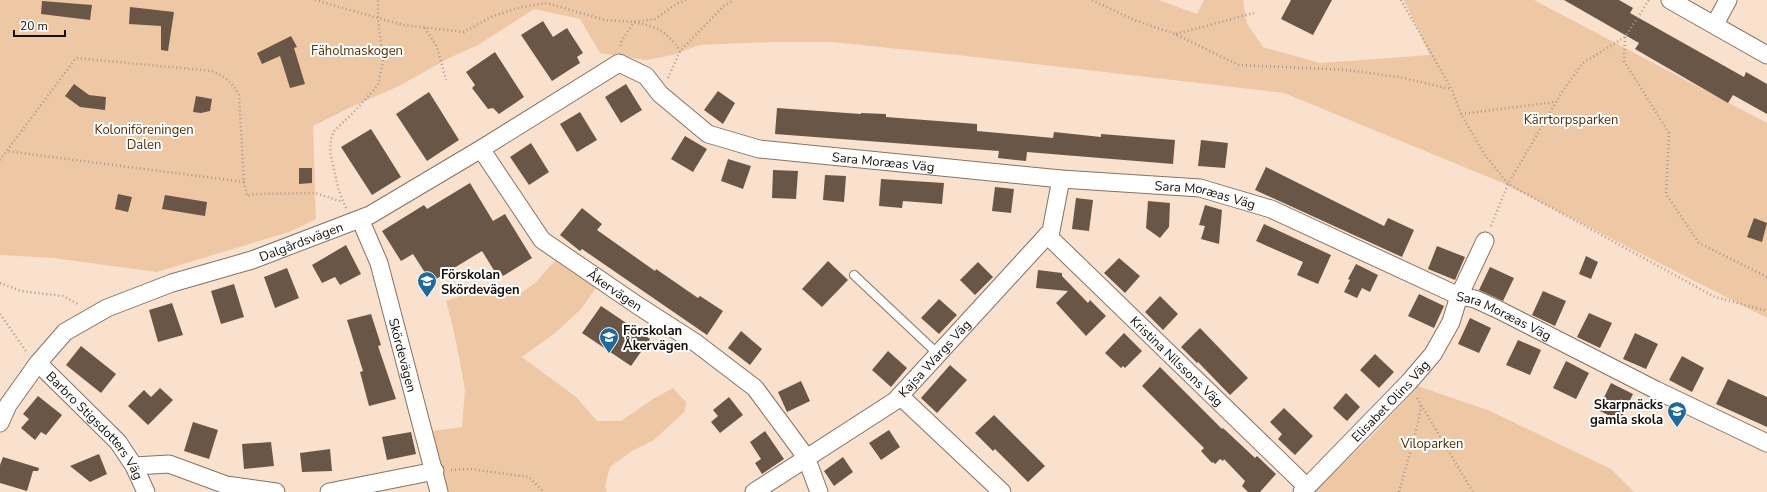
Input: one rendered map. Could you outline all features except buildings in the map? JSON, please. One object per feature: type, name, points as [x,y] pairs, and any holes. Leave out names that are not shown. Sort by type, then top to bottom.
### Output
[{"type":"street","points":[[1670,0],[1715,24],[1767,55]]},
{"type":"street","points":[[1715,24],[1728,0]]},
{"type":"street","name":"Sara Moræas Väg","points":[[619,63],[646,76],[660,94],[708,134],[759,149],[1061,179],[1200,188],[1271,209],[1459,296],[1475,299],[1499,310],[1656,390],[1767,443]]},
{"type":"street","name":"Dalgårdsvägen","points":[[0,423],[8,405],[38,364],[65,332],[107,308],[172,283],[252,260],[370,215],[481,149],[619,63]]},
{"type":"street","name":"Åkervägen","points":[[481,149],[542,240],[637,305],[696,343],[755,388],[806,457],[819,492]]},
{"type":"street","name":"Kajsa Wargs Väg","points":[[754,492],[806,457],[895,401],[900,396],[1051,231],[1061,179]]},
{"type":"street","name":"Skördevägen","points":[[356,221],[378,263],[435,471],[439,492]]},
{"type":"street","name":"Kristina Nilssons Väg","points":[[1047,235],[1304,490]]},
{"type":"street","name":"Elisabet Olins Väg","points":[[1304,490],[1409,382],[1433,354],[1451,322],[1459,296],[1485,241]]},
{"type":"street","name":"Barbro Stigsdotters Väg","points":[[38,364],[118,442],[134,466],[146,492]]},
{"type":"street","points":[[900,396],[1002,492]]},
{"type":"street","points":[[134,466],[169,464],[226,485],[276,492]]},
{"type":"street","points":[[329,492],[435,471]]},
{"type":"lane","points":[[854,275],[938,354]]},
{"type":"path","points":[[315,0],[403,25],[464,32],[493,16],[522,7],[547,3],[605,20],[634,22],[652,26],[668,35],[680,52]]},
{"type":"path","points":[[356,221],[339,191],[330,152],[331,139],[334,131],[355,111],[378,85],[383,62],[378,19],[378,0]]},
{"type":"path","points":[[634,22],[655,19],[676,4],[686,0]]},
{"type":"path","points":[[660,94],[680,52],[724,6],[734,0]]},
{"type":"path","points":[[1092,0],[1134,20],[1175,34],[1238,65],[1348,70],[1399,77],[1452,90]]},
{"type":"path","points":[[1401,0],[1452,90],[1461,114],[1484,154],[1508,184],[1662,270],[1714,297],[1767,311]]},
{"type":"path","points":[[1485,241],[1508,184],[1556,102],[1583,63],[1625,37],[1649,0]]},
{"type":"path","points":[[1175,34],[1254,13]]},
{"type":"path","points":[[619,63],[622,42],[634,22]]},
{"type":"path","points":[[425,27],[437,47],[446,80]]},
{"type":"path","points":[[1625,37],[1624,60],[1669,133],[1666,194],[1699,244],[1767,277]]},
{"type":"path","points":[[0,160],[76,58],[212,71],[226,78],[234,85],[239,95],[244,182],[248,196],[255,194],[315,193],[344,202]]},
{"type":"path","points":[[1461,114],[1556,102]]},
{"type":"path","points":[[6,151],[244,182]]},
{"type":"path","points":[[0,283],[21,291],[63,296],[96,314]]},
{"type":"path","points":[[0,314],[22,347],[38,364]]},
{"type":"path","points":[[1409,382],[1473,492]]},
{"type":"path","points":[[1399,492],[1418,424],[1421,404]]},
{"type":"path","points":[[435,471],[470,469],[529,477],[544,492]]},
{"type":"green space","points":[[0,0],[1159,0],[1197,14],[1204,0],[1243,0],[1247,24],[1263,47],[1320,63],[1430,55],[1404,0],[1534,0],[1767,123],[1767,318],[1503,183],[1284,93],[833,42],[773,42],[699,45],[673,55],[646,60],[600,53],[580,19],[534,9],[478,45],[449,58],[399,86],[313,126],[316,219],[289,232],[157,272],[53,258],[0,255]]},
{"type":"green space","points":[[555,261],[596,288],[581,309],[555,333],[522,357],[576,397],[597,421],[621,421],[653,399],[673,388],[686,402],[685,411],[654,440],[632,451],[610,467],[605,486],[607,492],[447,492],[432,431],[462,427],[465,389],[454,332],[446,301],[467,293],[517,296],[535,283]]},
{"type":"green space","name":"Viloparken","points":[[1418,386],[1490,411],[1611,469],[1634,492],[1314,492],[1371,437]]},
{"type":"place","name":"Förskolan Skördevägen","points":[[427,298]]},
{"type":"place","name":"Förskolan Åkervägen","points":[[609,354]]},
{"type":"place","name":"Skarpnäcks gamla skola","points":[[1677,428]]},
{"type":"park label","name":"Fäholmaskogen","points":[[357,50]]},
{"type":"park label","name":"Kärrtorpsparken","points":[[1571,119]]},
{"type":"park label","name":"Koloniföreningen Dalen","points":[[144,136]]}]
